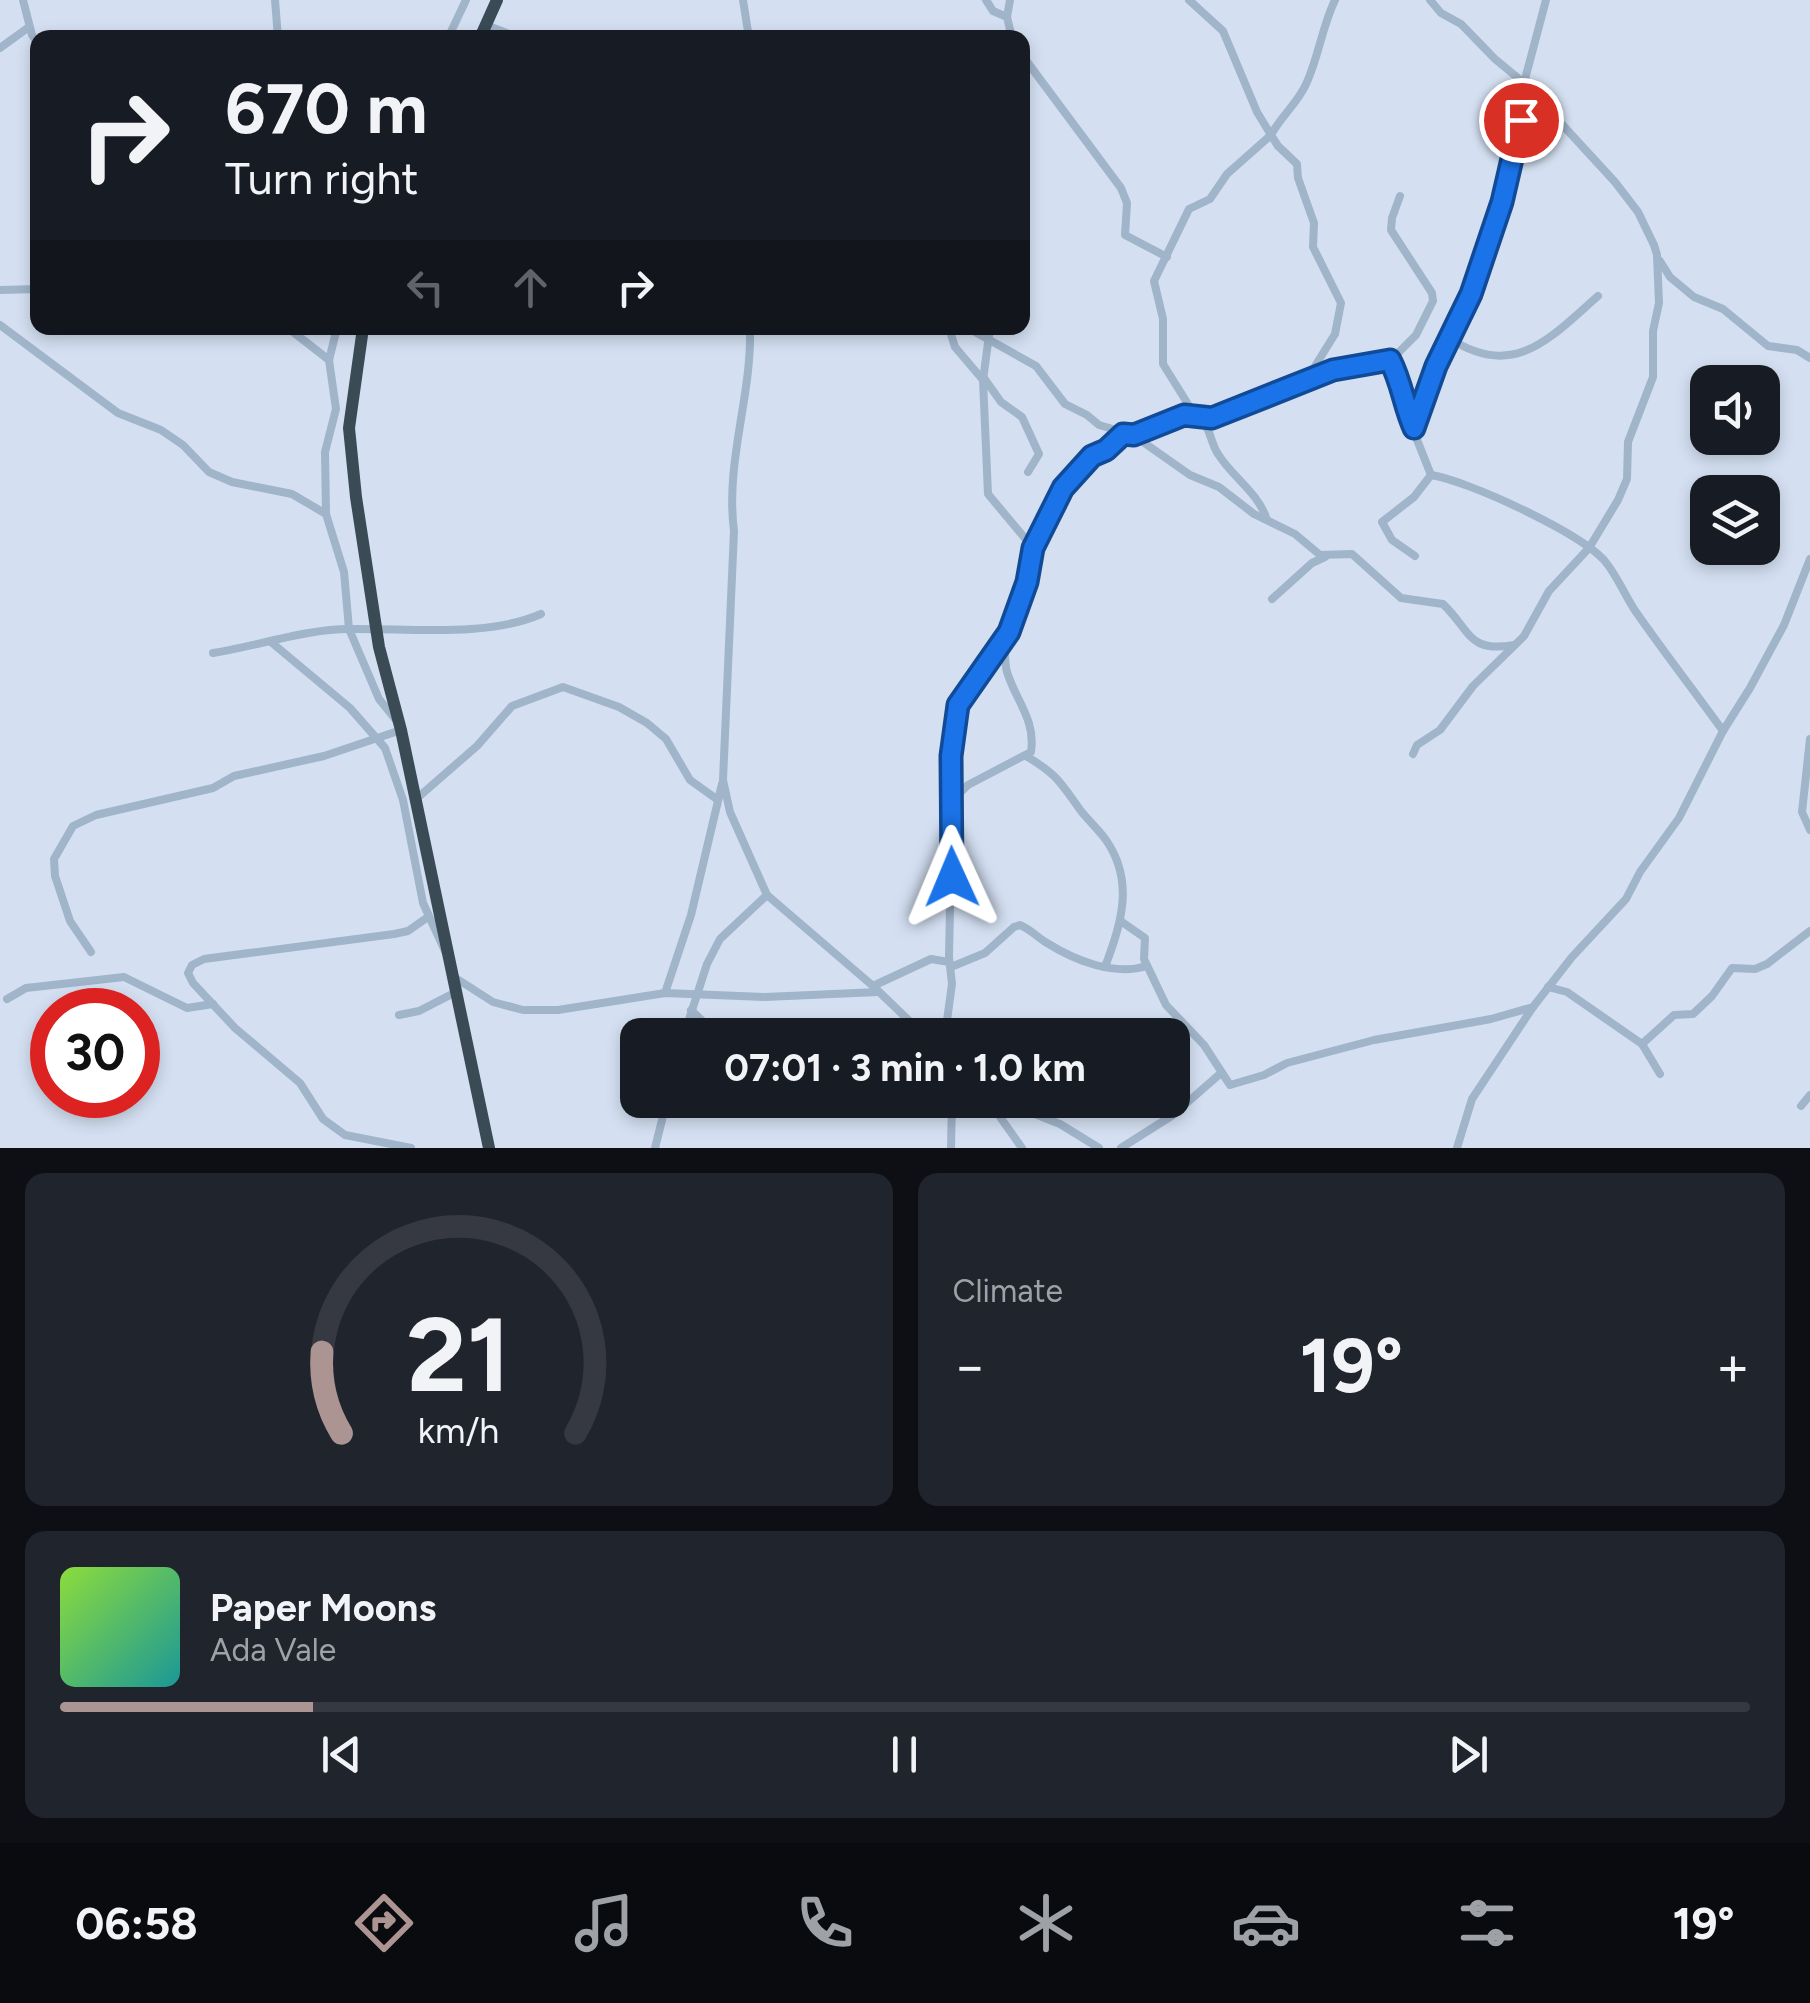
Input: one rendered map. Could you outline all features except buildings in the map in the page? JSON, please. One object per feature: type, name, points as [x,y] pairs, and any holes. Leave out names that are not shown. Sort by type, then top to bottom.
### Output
[{"type":"highway","points":[[483,30],[497,0]]},
{"type":"highway","points":[[362,335],[349,428],[377,632],[489,1148]]},
{"type":"street","points":[[23,0],[31,30]]},
{"type":"street","points":[[275,0],[277,30]]},
{"type":"street","points":[[452,30],[466,0]]},
{"type":"street","points":[[742,0],[748,30]]},
{"type":"street","points":[[986,0],[993,11],[1006,17]]},
{"type":"street","points":[[1010,0],[1006,17],[1010,30]]},
{"type":"street","points":[[1188,0],[1223,32],[1257,112],[1278,146],[1298,164],[1298,178],[1314,224],[1312,247],[1341,303],[1335,334],[1307,379]]},
{"type":"street","points":[[1267,520],[1248,487],[1219,456],[1206,423],[1198,418],[1167,373],[1160,356],[1163,319],[1154,288],[1189,209],[1210,198],[1228,174],[1271,134],[1305,88],[1316,62],[1322,28],[1335,0]]},
{"type":"street","points":[[1430,0],[1524,82],[1615,182],[1638,212],[1670,277],[1694,297],[1723,309],[1768,346],[1796,350],[1810,358]]},
{"type":"street","points":[[1414,428],[1436,366],[1471,294],[1502,202],[1519,134],[1524,82],[1546,0]]},
{"type":"street","points":[[0,48],[29,27]]},
{"type":"street","points":[[1030,66],[1121,188],[1127,203],[1125,234],[1167,257]]},
{"type":"street","points":[[946,1018],[954,714],[1006,638],[1022,600],[1033,548],[1063,488],[1092,456],[1128,434],[1181,416],[1223,415],[1333,370],[1390,360],[1416,335],[1433,301],[1430,286],[1391,230],[1400,196]]},
{"type":"street","points":[[1413,754],[1417,745],[1440,730],[1473,686],[1529,629],[1556,582],[1589,548],[1626,486],[1628,442],[1651,386],[1653,331],[1659,303],[1657,255]]},
{"type":"street","points":[[0,290],[30,289]]},
{"type":"street","points":[[1449,338],[1463,349],[1482,354],[1530,350],[1598,296]]},
{"type":"street","points":[[0,325],[118,414],[161,430],[183,445],[209,472],[232,482],[292,494],[326,514]]},
{"type":"street","points":[[297,335],[329,360]]},
{"type":"street","points":[[92,952],[70,921],[54,870],[57,850],[77,822],[96,814],[213,788],[234,776],[324,756],[379,738],[398,725],[380,699],[349,629],[344,572],[326,514],[325,452],[336,409],[329,360],[335,335]]},
{"type":"street","points":[[665,993],[692,915],[723,780],[734,531],[731,509],[750,335]]},
{"type":"street","points":[[951,335],[955,347],[1001,402],[1028,426],[1039,454],[1028,472]]},
{"type":"street","points":[[978,335],[1036,366],[1064,404],[1099,425],[1128,434],[1182,470],[1219,487],[1326,557]]},
{"type":"street","points":[[988,335],[984,379],[988,494],[1033,548]]},
{"type":"street","points":[[1390,360],[1402,383],[1406,412],[1432,475]]},
{"type":"street","points":[[1432,475],[1477,489],[1589,548],[1604,560],[1630,604],[1722,731]]},
{"type":"street","points":[[1415,556],[1392,540],[1382,522],[1414,497],[1432,475]]},
{"type":"street","points":[[1272,599],[1312,564],[1326,557],[1352,554],[1401,598],[1440,602],[1470,639],[1488,646],[1514,644]]},
{"type":"street","points":[[1458,1148],[1472,1099],[1533,1007],[1626,899],[1685,807],[1722,731],[1784,624],[1810,559]]},
{"type":"street","points":[[214,653],[349,629],[377,632],[520,622],[541,614]]},
{"type":"street","points":[[951,801],[968,785],[1026,756],[1032,748],[1032,726],[1006,668],[1006,638]]},
{"type":"street","points":[[271,642],[350,708],[379,738],[392,763],[403,800],[428,917],[439,944],[449,956]]},
{"type":"street","points":[[415,800],[477,746],[512,706],[563,687],[608,702],[647,722],[666,739],[690,780],[718,800]]},
{"type":"street","points":[[1810,739],[1802,812],[1810,830]]},
{"type":"street","points":[[1026,756],[1058,778],[1112,850],[1124,882],[1122,922],[1105,967]]},
{"type":"street","points":[[723,780],[730,812],[766,895],[906,1018]]},
{"type":"street","points":[[689,1018],[707,964],[722,936],[766,895]]},
{"type":"street","points":[[411,1148],[341,1134],[318,1115],[300,1083],[235,1028],[192,983],[188,973],[192,965],[204,959],[394,934],[408,931],[428,917]]},
{"type":"street","points":[[1122,922],[1145,938],[1147,966],[1166,1005],[1204,1045],[1226,1082],[1233,1085],[1287,1063],[1374,1040],[1490,1020],[1533,1007]]},
{"type":"street","points":[[454,977],[493,1002],[523,1010],[558,1010],[665,993],[848,994],[876,989],[931,959],[950,964],[985,953],[1014,926],[1024,925],[1064,952],[1105,967],[1131,971],[1147,966]]},
{"type":"street","points":[[1642,1044],[1674,1015],[1692,1014],[1732,968],[1755,969],[1767,964],[1810,931]]},
{"type":"street","points":[[848,994],[858,974]]},
{"type":"street","points":[[7,1000],[26,988],[124,977],[187,1008],[213,1004]]},
{"type":"street","points":[[1548,986],[1567,992],[1642,1044],[1660,1074]]},
{"type":"street","points":[[399,1014],[419,1010],[456,992]]},
{"type":"street","points":[[691,1010],[699,1018]]},
{"type":"street","points":[[1120,1148],[1173,1115],[1221,1072]]},
{"type":"street","points":[[1800,1106],[1810,1095]]},
{"type":"street","points":[[655,1148],[663,1118]]},
{"type":"street","points":[[951,1148],[952,1118]]},
{"type":"street","points":[[1001,1118],[1022,1148]]},
{"type":"street","points":[[1045,1118],[1099,1148]]},
{"type":"route","points":[[952,877],[954,714],[1009,632],[1022,600],[1033,548],[1063,488],[1092,456],[1106,450],[1123,434],[1134,435],[1184,415],[1204,419],[1223,415],[1307,379],[1370,363],[1390,360],[1402,383],[1406,412],[1414,428],[1436,366],[1471,294],[1502,202],[1521,120]]}]
